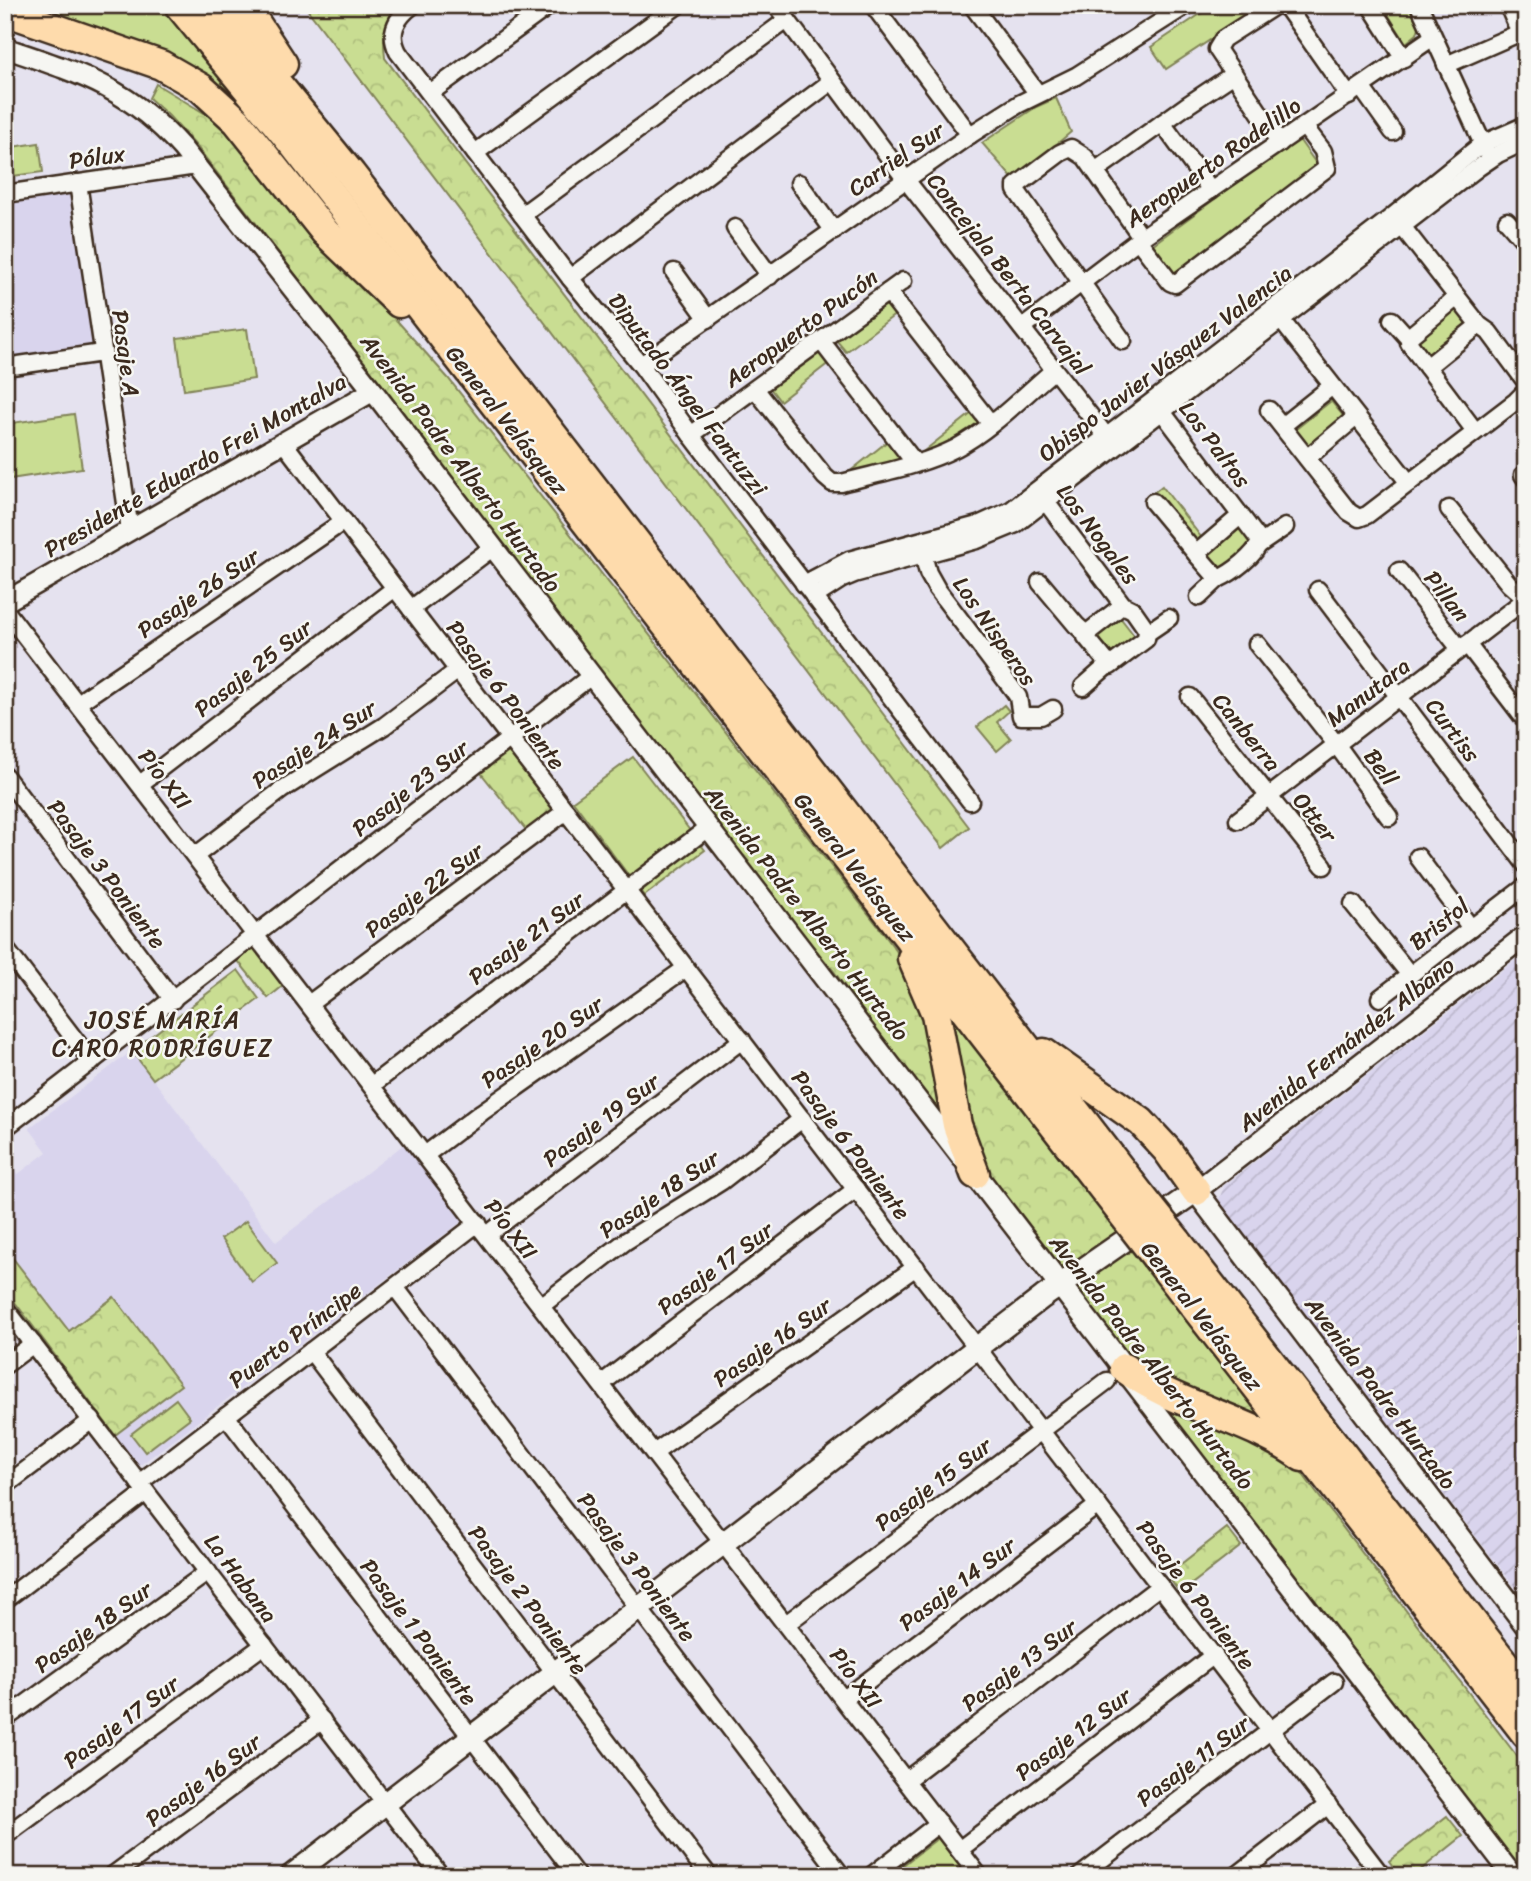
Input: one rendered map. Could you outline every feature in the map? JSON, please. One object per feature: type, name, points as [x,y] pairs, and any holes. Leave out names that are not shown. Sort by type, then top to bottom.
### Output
[{"type":"highway","name":"General Velásquez","points":[[179,5],[293,144],[888,909],[1132,1204]]},
{"type":"highway","name":"General Velásquez","points":[[213,5],[351,174],[999,1011],[1132,1204],[1328,1479],[1526,1734]]},
{"type":"highway","points":[[244,5],[351,174]]},
{"type":"highway","points":[[5,11],[161,65],[209,94],[237,121],[325,232],[472,374]]},
{"type":"highway","points":[[888,909],[936,1014],[957,1125],[975,1174]]},
{"type":"highway","points":[[999,1011],[1063,1069],[1141,1122],[1167,1150],[1196,1191]]},
{"type":"highway","name":"General Velásquez","points":[[1166,1249],[1526,1692]]},
{"type":"highway","points":[[1115,1374],[1271,1437],[1301,1456],[1328,1479]]},
{"type":"main road","name":"Avenida Padre Alberto Hurtado","points":[[975,1174],[1060,1287],[1115,1374]]},
{"type":"main road","points":[[291,1876],[1043,1297],[1196,1191]]},
{"type":"main road","name":"Avenida Padre Hurtado","points":[[1196,1191],[1526,1625]]},
{"type":"street","points":[[430,93],[550,5]]},
{"type":"street","points":[[475,153],[678,5]]},
{"type":"street","name":"Concejala Berta Carvajal","points":[[776,5],[906,180],[1106,436]]},
{"type":"street","points":[[873,5],[970,135]]},
{"type":"street","points":[[972,5],[1038,94]]},
{"type":"street","points":[[1280,143],[1217,49],[1223,39],[1279,5],[1288,9],[1355,91],[1393,132]]},
{"type":"street","points":[[1370,5],[1404,58]]},
{"type":"street","points":[[1419,5],[1490,160]]},
{"type":"street","points":[[1446,65],[1523,31],[1508,5]]},
{"type":"street","name":"Carriel Sur","points":[[641,365],[970,135],[1038,94],[1076,76],[1180,7]]},
{"type":"street","name":"Diputado Ángel Fantuzzi","points":[[409,8],[396,22],[394,41],[398,52],[570,278],[641,365],[691,435],[970,801]]},
{"type":"street","points":[[522,215],[787,20]]},
{"type":"street","name":"Aeropuerto Rodelillo","points":[[1022,328],[1140,239],[1433,37]]},
{"type":"street","name":"Avenida Padre Alberto Hurtado","points":[[5,48],[94,79],[125,96],[167,130],[373,391],[975,1174]]},
{"type":"street","points":[[1095,171],[1234,75]]},
{"type":"street","points":[[570,278],[832,81]]},
{"type":"street","points":[[1163,124],[1211,190]]},
{"type":"street","name":"Obispo Javier Vásquez Valencia","points":[[814,597],[842,579],[986,523],[1041,496],[1397,221],[1482,144],[1526,125]]},
{"type":"street","points":[[1123,341],[1020,197],[1016,190],[1020,182],[1071,148],[1085,157],[1170,282],[1175,284],[1326,168],[1323,151],[1304,126]]},
{"type":"street","name":"Obispo Javier Vásquez Valencia","points":[[1397,221],[1490,160],[1526,141]]},
{"type":"street","name":"Pólux","points":[[5,194],[196,166]]},
{"type":"street","name":"Pasaje A","points":[[78,183],[130,530]]},
{"type":"street","points":[[799,183],[834,231]]},
{"type":"street","points":[[1397,221],[1479,325],[1489,332],[1526,382]]},
{"type":"street","points":[[1507,221],[1526,243]]},
{"type":"street","points":[[735,228],[770,276]]},
{"type":"street","points":[[674,272],[708,319]]},
{"type":"street","name":"Aeropuerto Pucón","points":[[691,435],[903,281]]},
{"type":"street","points":[[888,292],[991,424]]},
{"type":"street","points":[[1409,339],[1457,297]]},
{"type":"street","points":[[1277,315],[1409,483]]},
{"type":"street","points":[[1392,320],[1409,339],[1409,343],[1475,430]]},
{"type":"street","points":[[1427,367],[1479,325]]},
{"type":"street","points":[[822,342],[915,463]]},
{"type":"street","points":[[5,367],[102,353]]},
{"type":"street","points":[[756,390],[825,477],[832,483],[841,483],[915,463],[954,449],[991,424],[1054,370]]},
{"type":"street","points":[[1282,426],[1332,386]]},
{"type":"street","name":"Presidente Eduardo Frei Montalva","points":[[5,602],[373,391]]},
{"type":"street","points":[[1269,410],[1349,512],[1359,518],[1367,515],[1526,391]]},
{"type":"street","name":"Obispo Javier Vásquez Valencia","points":[[1041,496],[1106,436],[1157,406]]},
{"type":"street","name":"Los Paltos","points":[[1157,406],[1258,537],[1260,544]]},
{"type":"street","points":[[1307,458],[1356,417]]},
{"type":"street","name":"Pasaje 6 Poniente","points":[[283,442],[1382,1876]]},
{"type":"street","name":"Los Nogales","points":[[1041,496],[1123,605],[1133,610],[1147,633]]},
{"type":"street","points":[[1153,502],[1218,579]]},
{"type":"street","points":[[1449,509],[1509,584],[1526,599]]},
{"type":"street","name":"Los Paltos","points":[[1197,555],[1240,516]]},
{"type":"street","name":"Pasaje 26 Sur","points":[[78,703],[344,521]]},
{"type":"street","points":[[1199,597],[1260,544],[1285,527]]},
{"type":"street","points":[[411,609],[492,548]]},
{"type":"street","name":"Obispo Javier Vásquez Valencia","points":[[804,584],[849,560],[921,548]]},
{"type":"street","name":"Los Nisperos","points":[[921,548],[928,573],[937,589],[1018,697],[1021,716],[1041,716],[1053,709]]},
{"type":"street","name":"Pillan","points":[[1399,571],[1526,721]]},
{"type":"street","points":[[1040,582],[1086,634],[1108,665]]},
{"type":"street","name":"Pasaje 25 Sur","points":[[140,784],[395,588]]},
{"type":"street","name":"Curtiss","points":[[1318,590],[1526,865]]},
{"type":"street","name":"Manutara","points":[[1238,820],[1526,599]]},
{"type":"street","name":"Los Nogales","points":[[1086,634],[1123,605]]},
{"type":"street","name":"Pío XII","points":[[5,610],[979,1876]]},
{"type":"street","points":[[1083,687],[1169,618]]},
{"type":"street","name":"Bell","points":[[1257,644],[1336,744],[1389,817]]},
{"type":"street","name":"Pasaje 24 Sur","points":[[195,856],[284,789],[384,726],[458,670]]},
{"type":"street","name":"Pasaje 23 Sur","points":[[5,1128],[591,676]]},
{"type":"street","name":"Canberra","points":[[1190,696],[1270,796]]},
{"type":"street","name":"Pasaje 3 Poniente","points":[[5,776],[173,1000]]},
{"type":"street","name":"Otter","points":[[1270,796],[1324,866]]},
{"type":"street","name":"Pasaje 22 Sur","points":[[309,1004],[566,811]]},
{"type":"street","name":"Pasaje 21 Sur","points":[[372,1085],[709,827]]},
{"type":"street","points":[[1418,856],[1471,928]]},
{"type":"street","name":"Bristol","points":[[1380,998],[1526,886]]},
{"type":"street","points":[[1353,904],[1410,975]]},
{"type":"street","name":"Avenida Fernández Albano","points":[[1196,1191],[1526,936]]},
{"type":"street","points":[[5,948],[92,1062]]},
{"type":"street","name":"Pasaje 20 Sur","points":[[425,1156],[482,1112],[686,968]]},
{"type":"street","name":"Pasaje 19 Sur","points":[[482,1229],[742,1040]]},
{"type":"street","name":"Pasaje 18 Sur","points":[[541,1306],[626,1241],[722,1181],[802,1119]]},
{"type":"street","name":"Pasaje 17 Sur","points":[[601,1384],[856,1189]]},
{"type":"street","name":"Puerto Príncipe","points":[[143,1487],[226,1416],[395,1287],[482,1229]]},
{"type":"street","name":"Pasaje 16 Sur","points":[[654,1452],[916,1267]]},
{"type":"street","name":"Pasaje 3 Poniente","points":[[395,1287],[842,1876]]},
{"type":"street","name":"La Habana","points":[[5,1308],[441,1876]]},
{"type":"street","points":[[5,1365],[33,1344]]},
{"type":"street","name":"Pasaje 2 Poniente","points":[[311,1351],[709,1876]]},
{"type":"street","name":"Avenida Padre Alberto Hurtado","points":[[1115,1374],[1513,1876]]},
{"type":"street","name":"Pasaje 15 Sur","points":[[786,1624],[1115,1374]]},
{"type":"street","name":"Pasaje 1 Poniente","points":[[226,1416],[576,1876]]},
{"type":"street","points":[[5,1486],[92,1420]]},
{"type":"street","points":[[5,1600],[143,1487]]},
{"type":"street","name":"Pasaje 14 Sur","points":[[844,1699],[1098,1505]]},
{"type":"street","name":"Pasaje 18 Sur","points":[[5,1719],[208,1572]]},
{"type":"street","name":"Pasaje 13 Sur","points":[[906,1780],[1160,1586]]},
{"type":"street","name":"Pasaje 17 Sur","points":[[5,1836],[264,1645]]},
{"type":"street","name":"Pasaje 12 Sur","points":[[959,1850],[1214,1656]]},
{"type":"street","name":"Pasaje 11 Sur","points":[[1080,1876],[1334,1682]]},
{"type":"street","name":"Pasaje 16 Sur","points":[[112,1876],[322,1720]]},
{"type":"street","points":[[1236,1876],[1328,1805]]},
{"type":"street","points":[[871,1876],[939,1823]]},
{"type":"shaded area","points":[[71,193],[76,195],[96,345],[5,356],[5,203]]},
{"type":"shaded area","points":[[1526,952],[1526,1601],[1218,1202],[1224,1186]]},
{"type":"shaded area","points":[[132,1051],[276,1242],[407,1142],[465,1219],[139,1466],[115,1435],[180,1385],[114,1298],[69,1332],[5,1248],[5,1159],[17,1175],[47,1152],[29,1128]]},
{"type":"green space","points":[[14,5],[229,5],[275,77],[235,106]]},
{"type":"green space","points":[[304,5],[389,5],[393,10],[384,33],[385,58],[969,827],[943,848]]},
{"type":"green space","points":[[1214,5],[1263,5],[1166,69],[1151,47]]},
{"type":"green space","points":[[1382,5],[1411,5],[1420,24],[1417,34],[1406,43]]},
{"type":"green space","points":[[156,84],[214,119],[246,151],[448,378],[915,976],[958,1024],[1265,1422],[1526,1768],[1526,1876],[955,1140],[833,970],[757,881],[197,147],[149,98]]},
{"type":"green space","points":[[1056,98],[1071,132],[1014,180],[982,143],[1036,107]]},
{"type":"green space","points":[[1298,138],[1320,169],[1175,277],[1152,245]]},
{"type":"green space","points":[[39,143],[43,172],[5,177],[5,148]]},
{"type":"green space","points":[[887,301],[896,314],[846,352],[836,340]]},
{"type":"green space","points":[[1459,307],[1472,324],[1429,358],[1417,339]]},
{"type":"green space","points":[[247,329],[254,379],[184,390],[177,338]]},
{"type":"green space","points":[[820,350],[830,362],[780,401],[770,388]]},
{"type":"green space","points":[[1331,401],[1346,419],[1306,452],[1291,433]]},
{"type":"green space","points":[[972,413],[982,425],[955,445],[919,455]]},
{"type":"green space","points":[[74,414],[82,468],[10,479],[5,424]]},
{"type":"green space","points":[[888,441],[904,461],[843,477]]},
{"type":"green space","points":[[1162,486],[1201,537],[1191,544],[1152,494]]},
{"type":"green space","points":[[1242,525],[1256,543],[1221,572],[1206,554]]},
{"type":"green space","points":[[1119,616],[1137,639],[1110,661],[1092,638]]},
{"type":"green space","points":[[1004,705],[1009,711],[997,722],[1011,739],[997,751],[977,727]]},
{"type":"green space","points":[[510,751],[556,809],[527,831],[481,773]]},
{"type":"green space","points":[[633,757],[705,850],[644,896],[573,801]]},
{"type":"green space","points":[[254,948],[284,985],[268,998],[238,961]]},
{"type":"green space","points":[[238,970],[259,999],[153,1079],[132,1051]]},
{"type":"green space","points":[[246,1221],[277,1263],[252,1282],[221,1239]]},
{"type":"green space","points":[[5,1248],[69,1331],[114,1297],[181,1385],[115,1435],[5,1289]]},
{"type":"green space","points":[[176,1399],[190,1418],[145,1452],[131,1434]]},
{"type":"green space","points":[[1227,1528],[1241,1546],[1180,1593],[1167,1575]]},
{"type":"green space","points":[[1447,1816],[1463,1836],[1413,1876],[1400,1876],[1389,1861]]},
{"type":"green space","points":[[938,1838],[967,1876],[889,1876]]},
{"type":"district","name":"JOSÉ MARÍA CARO RODRÍGUEZ","points":[[163,1034]]}]
